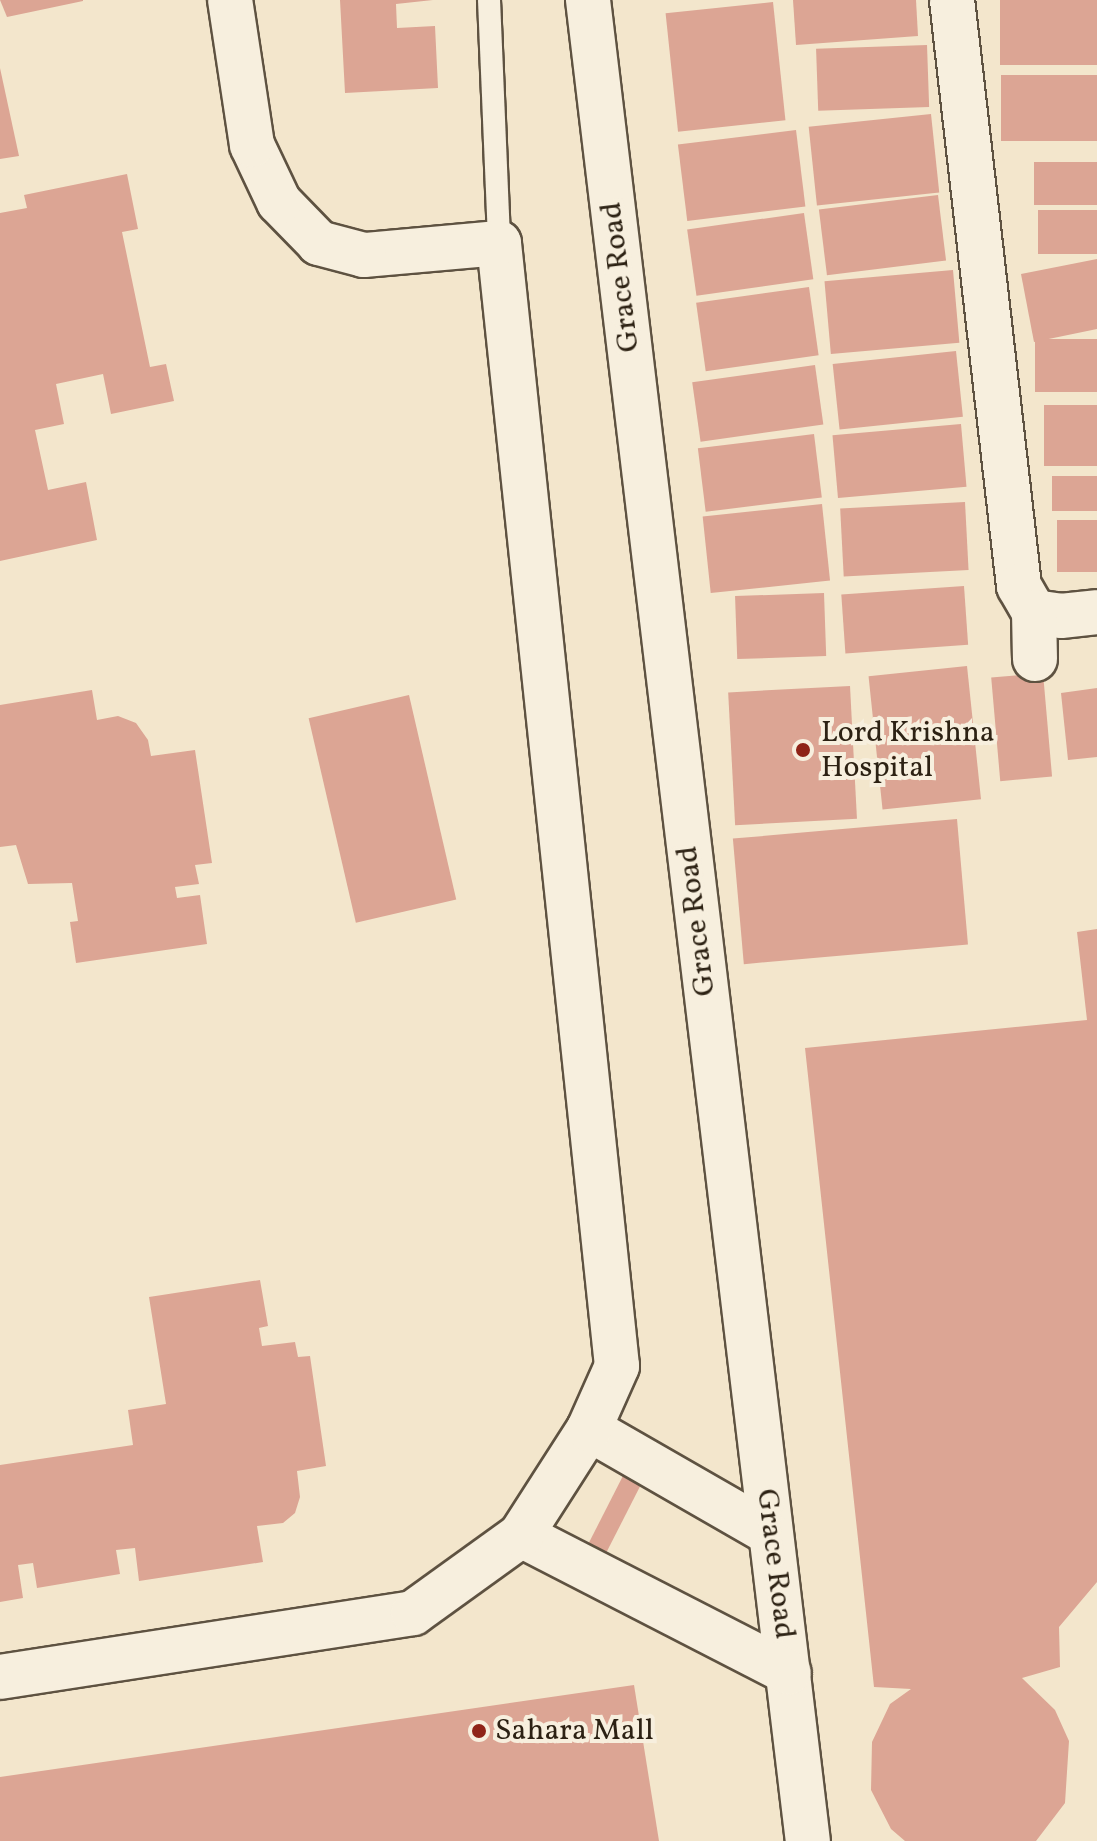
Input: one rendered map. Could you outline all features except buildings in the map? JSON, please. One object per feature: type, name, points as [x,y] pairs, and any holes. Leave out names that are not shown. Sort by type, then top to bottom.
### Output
[{"type":"street","points":[[0,1677],[401,1617],[521,1535],[589,1429],[617,1366],[499,243],[364,255],[319,243],[279,202],[252,145],[230,0]]},
{"type":"street","name":"Grace Road","points":[[588,0],[808,1841]]},
{"type":"street","points":[[952,0],[1019,586],[1034,612],[1035,659]]},
{"type":"street","points":[[1034,612],[1061,616],[1097,612]]},
{"type":"street","points":[[589,1429],[770,1533]]},
{"type":"street","points":[[521,1535],[789,1673]]},
{"type":"lane","points":[[489,0],[499,243]]},
{"type":"place","name":"Lord Krishna Hospital","points":[[803,750]]},
{"type":"place","name":"Sahara Mall","points":[[479,1731]]}]
